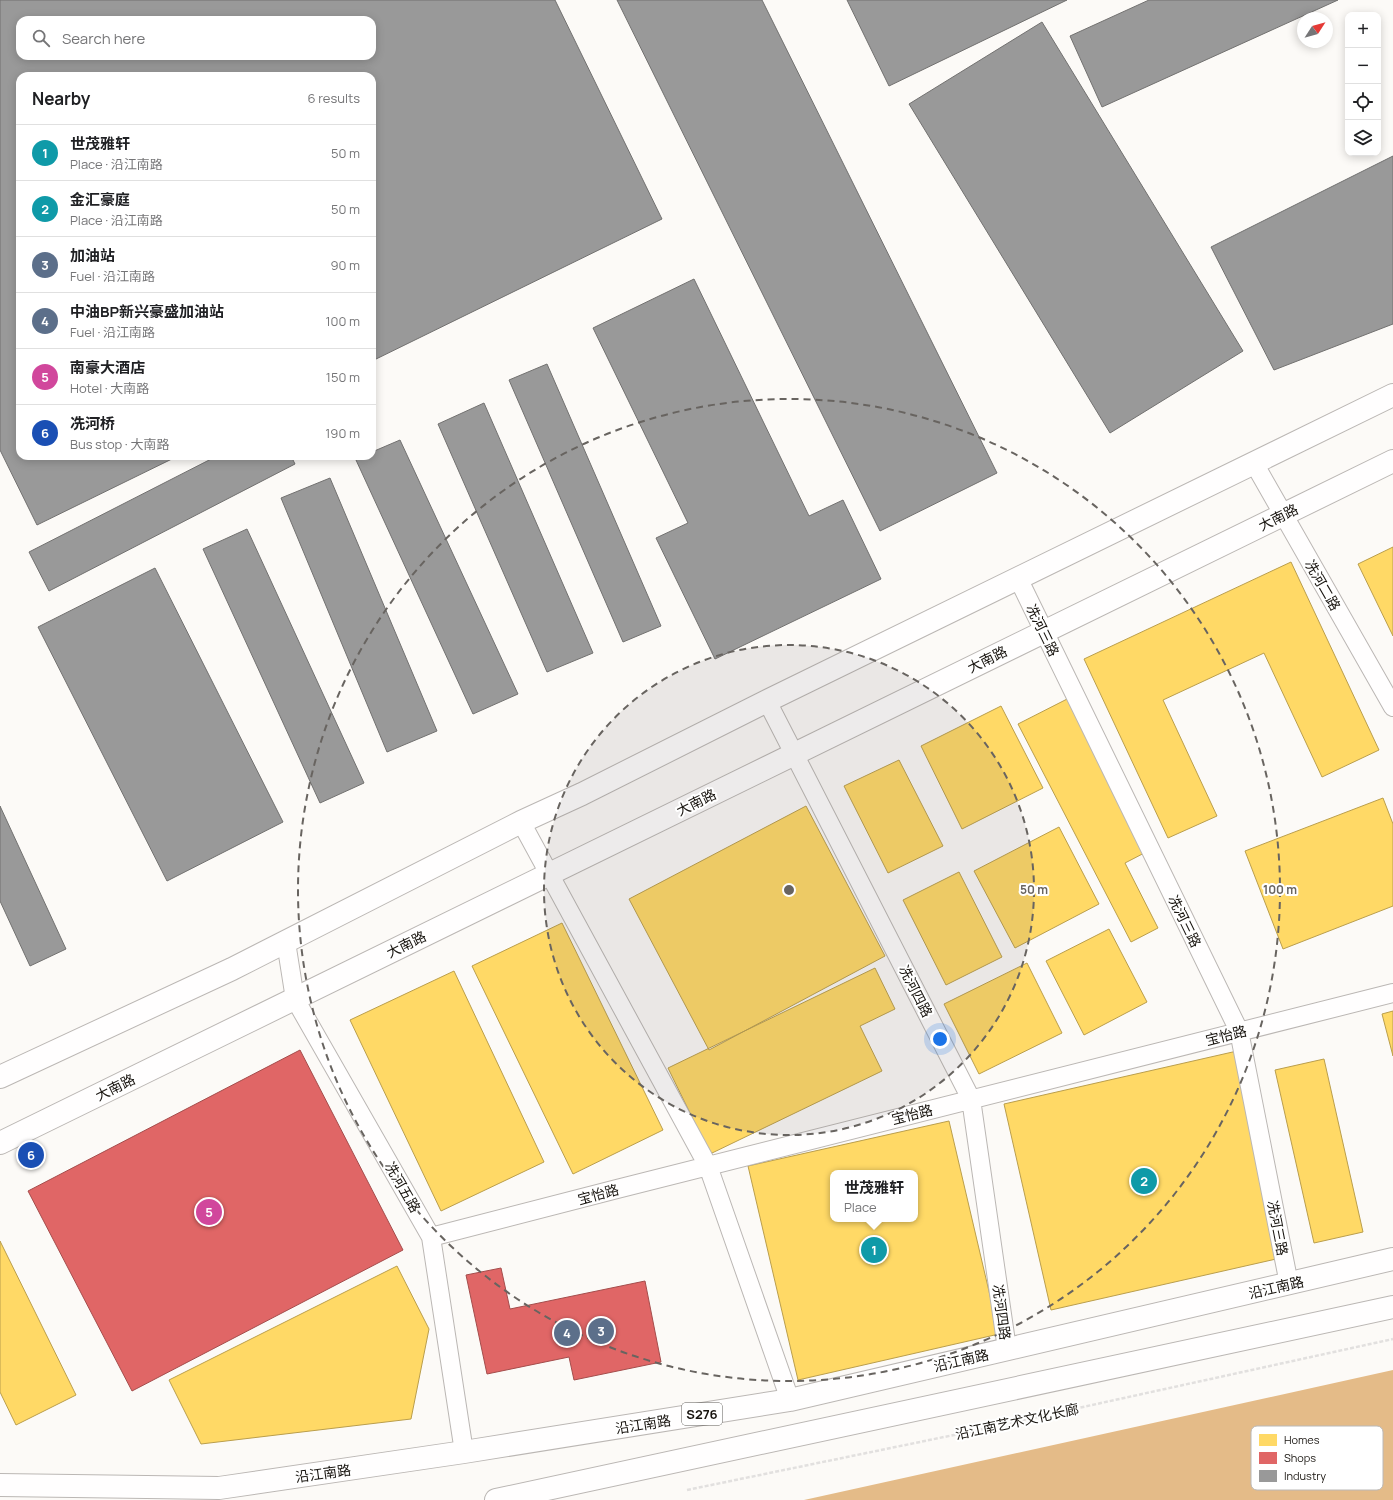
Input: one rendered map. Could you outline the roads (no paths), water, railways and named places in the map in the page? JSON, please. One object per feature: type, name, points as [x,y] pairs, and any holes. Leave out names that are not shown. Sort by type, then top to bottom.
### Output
[{"type":"street","points":[[0,1077],[225,972],[520,822],[582,794],[767,701],[1393,395]]},
{"type":"street","name":"大南路","points":[[0,1143],[1393,461]]},
{"type":"street","name":"沿江南路","points":[[0,1485],[219,1488],[464,1452],[790,1400],[1393,1259]]},
{"type":"street","points":[[496,1500],[1393,1307]]},
{"type":"lane","name":"冼河二路","points":[[1254,463],[1393,707]]},
{"type":"lane","name":"冼河三路","points":[[1018,578],[1239,1031],[1289,1284]]},
{"type":"lane","name":"冼河四路","points":[[767,701],[971,1099],[1007,1349]]},
{"type":"lane","points":[[520,822],[708,1166],[790,1400]]},
{"type":"lane","name":"冼河五路","points":[[286,942],[294,999],[432,1237],[464,1452]]},
{"type":"lane","name":"宝怡路","points":[[432,1237],[1393,993]]},
{"type":"place","name":"冼河桥","points":[[31,1155]]},
{"type":"place","name":"金汇豪庭","points":[[1144,1181]]},
{"type":"place","name":"南豪大酒店","points":[[209,1212]]},
{"type":"place","name":"世茂雅轩","points":[[874,1250]]},
{"type":"place","name":"加油站","points":[[601,1331]]},
{"type":"place","name":"中油BP新兴豪盛加油站","points":[[567,1333]]}]
